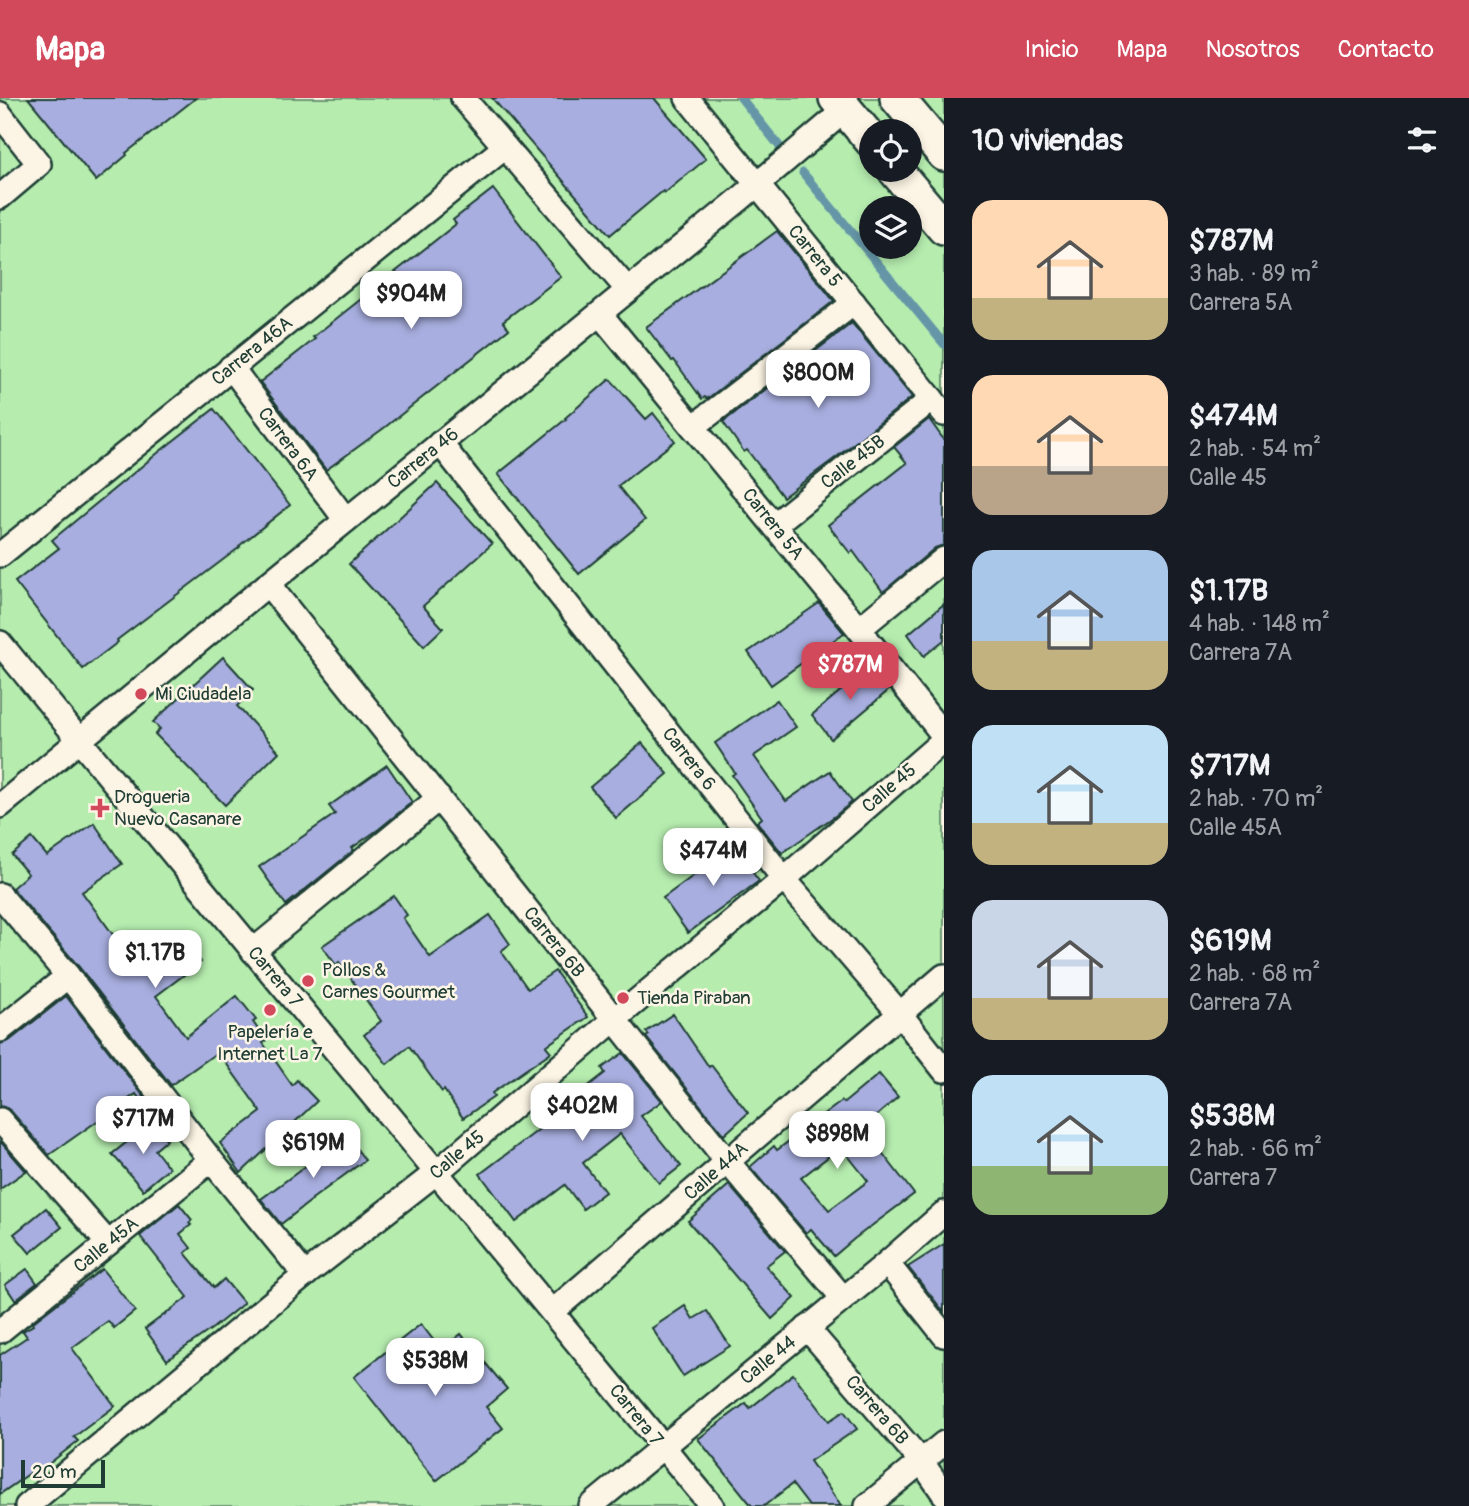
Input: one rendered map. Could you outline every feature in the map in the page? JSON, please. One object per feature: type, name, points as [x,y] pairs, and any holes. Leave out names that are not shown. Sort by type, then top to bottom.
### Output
[{"type":"main road","points":[[897,98],[944,155]]},
{"type":"main road","points":[[841,104],[859,125]]},
{"type":"main road","points":[[905,182],[944,228]]},
{"type":"street","points":[[463,98],[628,290]]},
{"type":"street","name":"Carrera 5","points":[[687,98],[938,406]]},
{"type":"street","name":"Carrera 46","points":[[0,806],[757,185],[841,104]]},
{"type":"street","points":[[0,114],[39,164],[0,197]]},
{"type":"street","name":"Carrera 46A","points":[[0,555],[505,147]]},
{"type":"street","points":[[693,427],[854,303]]},
{"type":"street","name":"Carrera 5A","points":[[600,314],[859,629],[944,738]]},
{"type":"street","name":"Carrera 6A","points":[[231,367],[346,520]]},
{"type":"street","name":"Calle 45B","points":[[774,525],[938,406]]},
{"type":"street","name":"Carrera 6","points":[[440,443],[784,879],[900,1014],[944,1070]]},
{"type":"street","points":[[859,629],[944,559]]},
{"type":"street","name":"Carrera 6B","points":[[268,584],[727,1161],[843,1298]]},
{"type":"street","name":"Carrera 7","points":[[0,642],[712,1506]]},
{"type":"street","name":"Calle 45","points":[[27,1506],[305,1275],[437,1172],[784,879],[944,738]]},
{"type":"street","points":[[253,951],[439,798]]},
{"type":"street","points":[[0,895],[68,976],[211,1160],[305,1275]]},
{"type":"street","points":[[0,1030],[68,976]]},
{"type":"street","name":"Calle 44A","points":[[552,1312],[944,976]]},
{"type":"street","points":[[0,1120],[108,1243]]},
{"type":"street","name":"Calle 45A","points":[[0,1331],[211,1160]]},
{"type":"street","name":"Calle 44","points":[[591,1506],[944,1213]]},
{"type":"street","points":[[887,1263],[944,1335]]},
{"type":"street","name":"Carrera 6B","points":[[807,1328],[921,1461],[944,1494]]},
{"type":"street","points":[[867,1506],[944,1443]]},
{"type":"green space","points":[[0,98],[944,98],[944,1506],[0,1506]]},
{"type":"building","points":[[28,98],[196,98],[126,153],[127,155],[96,181]]},
{"type":"building","points":[[492,98],[654,98],[706,159],[610,235]]},
{"type":"building","points":[[493,189],[561,277],[503,321],[509,329],[384,428],[326,470],[260,382],[456,224],[453,220]]},
{"type":"building","points":[[777,231],[834,301],[707,399],[702,399],[646,327]]},
{"type":"building","points":[[852,323],[912,397],[783,497],[747,450],[744,452],[723,422]]},
{"type":"building","points":[[610,379],[646,419],[653,413],[675,441],[618,486],[645,520],[579,574],[498,474]]},
{"type":"building","points":[[214,409],[290,505],[83,669],[15,582],[59,548],[52,540]]},
{"type":"building","points":[[929,419],[944,440],[944,545],[935,548],[883,592],[853,551],[850,553],[828,525],[907,463],[894,447]]},
{"type":"building","points":[[437,483],[492,544],[423,606],[443,628],[424,646],[349,564]]},
{"type":"building","points":[[819,603],[844,633],[771,685],[748,652]]},
{"type":"building","points":[[944,604],[944,640],[924,656],[908,634]]},
{"type":"building","points":[[223,657],[253,690],[237,706],[279,752],[225,805],[155,734],[160,729],[153,722]]},
{"type":"building","points":[[870,666],[889,690],[831,739],[812,715]]},
{"type":"building","points":[[777,700],[796,727],[754,756],[786,801],[830,771],[852,802],[782,853],[757,822],[762,818],[732,775],[735,773],[715,743]]},
{"type":"building","points":[[642,743],[668,774],[616,818],[590,787]]},
{"type":"building","points":[[387,765],[412,802],[352,848],[354,850],[286,905],[259,867],[335,814],[329,806]]},
{"type":"building","points":[[94,823],[122,864],[82,892],[128,955],[158,933],[175,955],[188,945],[201,962],[156,996],[186,1037],[237,996],[256,1020],[253,1022],[266,1041],[263,1043],[292,1085],[297,1080],[317,1101],[241,1173],[220,1143],[261,1112],[218,1052],[171,1085],[79,967],[12,888],[28,874],[12,855],[32,838],[47,856]]},
{"type":"building","points":[[738,843],[759,869],[753,873],[759,881],[688,933],[663,898]]},
{"type":"building","points":[[394,896],[407,915],[403,918],[430,957],[490,915],[510,944],[501,951],[528,989],[555,971],[588,1017],[546,1046],[551,1052],[492,1093],[494,1097],[463,1118],[409,1046],[387,1064],[364,1035],[381,1021],[339,962],[336,965],[322,946]]},
{"type":"building","points":[[66,996],[148,1102],[144,1105],[136,1094],[49,1155],[11,1111],[0,1106],[0,1044],[9,1041]]},
{"type":"building","points":[[673,1014],[709,1067],[711,1065],[748,1113],[724,1135],[646,1037],[649,1035],[646,1032]]},
{"type":"building","points":[[623,1053],[662,1101],[641,1116],[681,1166],[659,1183],[620,1134],[583,1163],[605,1192],[583,1209],[565,1185],[516,1222],[480,1174],[566,1109],[563,1106],[605,1073],[602,1068]]},
{"type":"building","points":[[879,1074],[898,1097],[863,1128],[914,1194],[834,1256],[811,1229],[806,1233],[750,1167],[774,1146],[777,1150],[842,1101],[844,1103]],"holes":[[[841,1147],[868,1181],[829,1210],[801,1178]]]},
{"type":"building","points":[[152,1122],[167,1140],[155,1150],[169,1168],[143,1190],[112,1154]]},
{"type":"building","points":[[347,1136],[365,1160],[281,1224],[261,1199]]},
{"type":"building","points":[[0,1141],[26,1171],[0,1189]]},
{"type":"building","points":[[729,1185],[785,1251],[766,1266],[795,1298],[772,1319],[688,1221]]},
{"type":"building","points":[[179,1204],[192,1220],[189,1223],[191,1225],[180,1234],[191,1248],[185,1253],[214,1288],[224,1279],[244,1303],[167,1360],[145,1329],[188,1297],[140,1236]]},
{"type":"building","points":[[46,1208],[62,1227],[30,1253],[14,1234]]},
{"type":"building","points":[[944,1244],[944,1312],[908,1267]]},
{"type":"building","points":[[27,1269],[37,1283],[15,1300],[5,1285]]},
{"type":"building","points":[[102,1269],[135,1311],[114,1328],[108,1321],[72,1348],[115,1406],[74,1437],[78,1441],[41,1470],[39,1467],[0,1494],[0,1355],[27,1337],[23,1331],[33,1325],[32,1323]]},
{"type":"building","points":[[685,1306],[693,1319],[707,1311],[730,1346],[683,1376],[652,1328]]},
{"type":"building","points":[[421,1324],[441,1350],[461,1334],[507,1389],[486,1407],[503,1428],[436,1481],[354,1377]]},
{"type":"building","points":[[793,1374],[829,1421],[844,1411],[857,1429],[810,1461],[841,1506],[809,1506],[792,1484],[764,1506],[752,1506],[698,1439],[746,1403],[750,1408]]},
{"type":"waterway","points":[[741,98],[784,152]]},
{"type":"waterway","points":[[803,173],[944,344]]},
{"type":"place","name":"Mi Ciudadela","points":[[141,694]]},
{"type":"place","name":"Drogueria Nuevo Casanare","points":[[100,808]]},
{"type":"place","name":"Pollos & Carnes Gourmet","points":[[308,981]]},
{"type":"place","name":"Tienda Piraban","points":[[623,998]]},
{"type":"place","name":"Papelería e Internet La 7","points":[[270,1010]]}]
